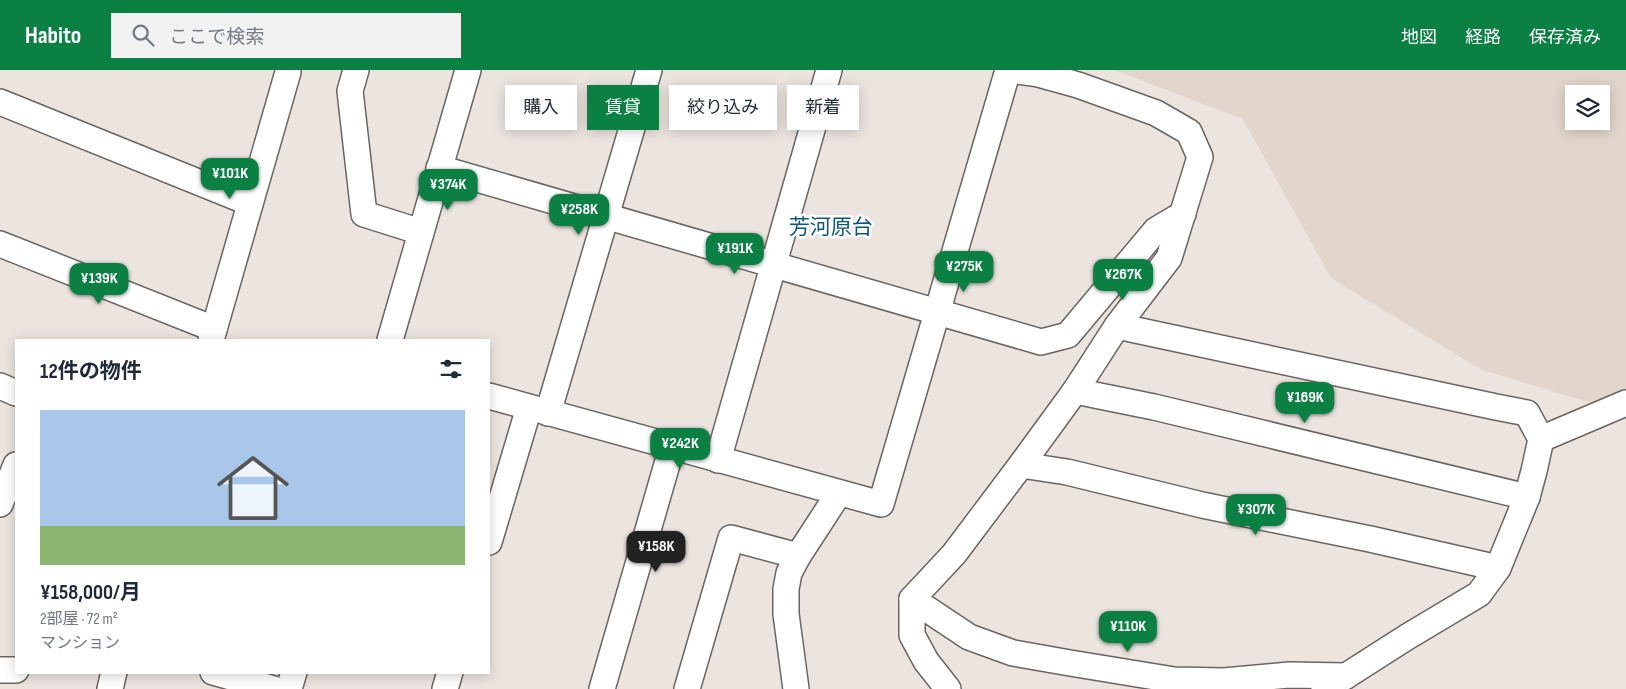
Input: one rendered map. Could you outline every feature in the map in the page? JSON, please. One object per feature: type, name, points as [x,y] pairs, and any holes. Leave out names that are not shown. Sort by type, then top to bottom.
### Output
[{"type":"street","points":[[356,70],[350,91],[364,214],[421,232]]},
{"type":"street","points":[[390,339],[468,70]]},
{"type":"street","points":[[548,413],[649,70]]},
{"type":"street","points":[[718,460],[829,70]]},
{"type":"street","points":[[490,396],[881,504],[1009,70],[1038,74],[1078,85],[1156,113],[1189,132],[1200,157],[1169,258],[1116,326],[1075,392],[954,554],[912,599],[912,636],[926,661],[948,689]]},
{"type":"street","points":[[0,244],[212,335],[288,72]]},
{"type":"street","points":[[0,102],[250,203]]},
{"type":"street","points":[[439,168],[1041,342],[1068,335],[1156,230],[1183,214]]},
{"type":"street","points":[[1116,326],[1527,413],[1541,439],[1534,471],[1527,497],[1498,568],[1479,594],[1324,689]]},
{"type":"street","points":[[0,386],[15,393]]},
{"type":"street","points":[[1075,392],[1154,407],[1527,497]]},
{"type":"street","points":[[1541,439],[1626,403]]},
{"type":"street","points":[[490,539],[525,421]]},
{"type":"street","points":[[602,689],[672,447]]},
{"type":"street","points":[[1021,465],[1067,472],[1202,504],[1498,568]]},
{"type":"street","points":[[0,504],[15,467]]},
{"type":"street","points":[[796,689],[786,614],[786,588],[798,556],[839,493]]},
{"type":"street","points":[[686,689],[731,538],[798,556]]},
{"type":"street","points":[[912,599],[969,636],[1012,653],[1174,680],[1224,681],[1289,675],[1346,676]]},
{"type":"street","points":[[0,670],[15,670]]},
{"type":"street","points":[[110,689],[114,674]]},
{"type":"street","points":[[221,674],[274,689]]},
{"type":"street","points":[[289,689],[293,674]]},
{"type":"street","points":[[445,689],[449,674]]},
{"type":"shaded area","points":[[1114,70],[1626,70],[1626,411],[1620,412],[1480,369],[1331,278],[1243,119]]},
{"type":"district","name":"芳河原台","points":[[831,227]]}]
